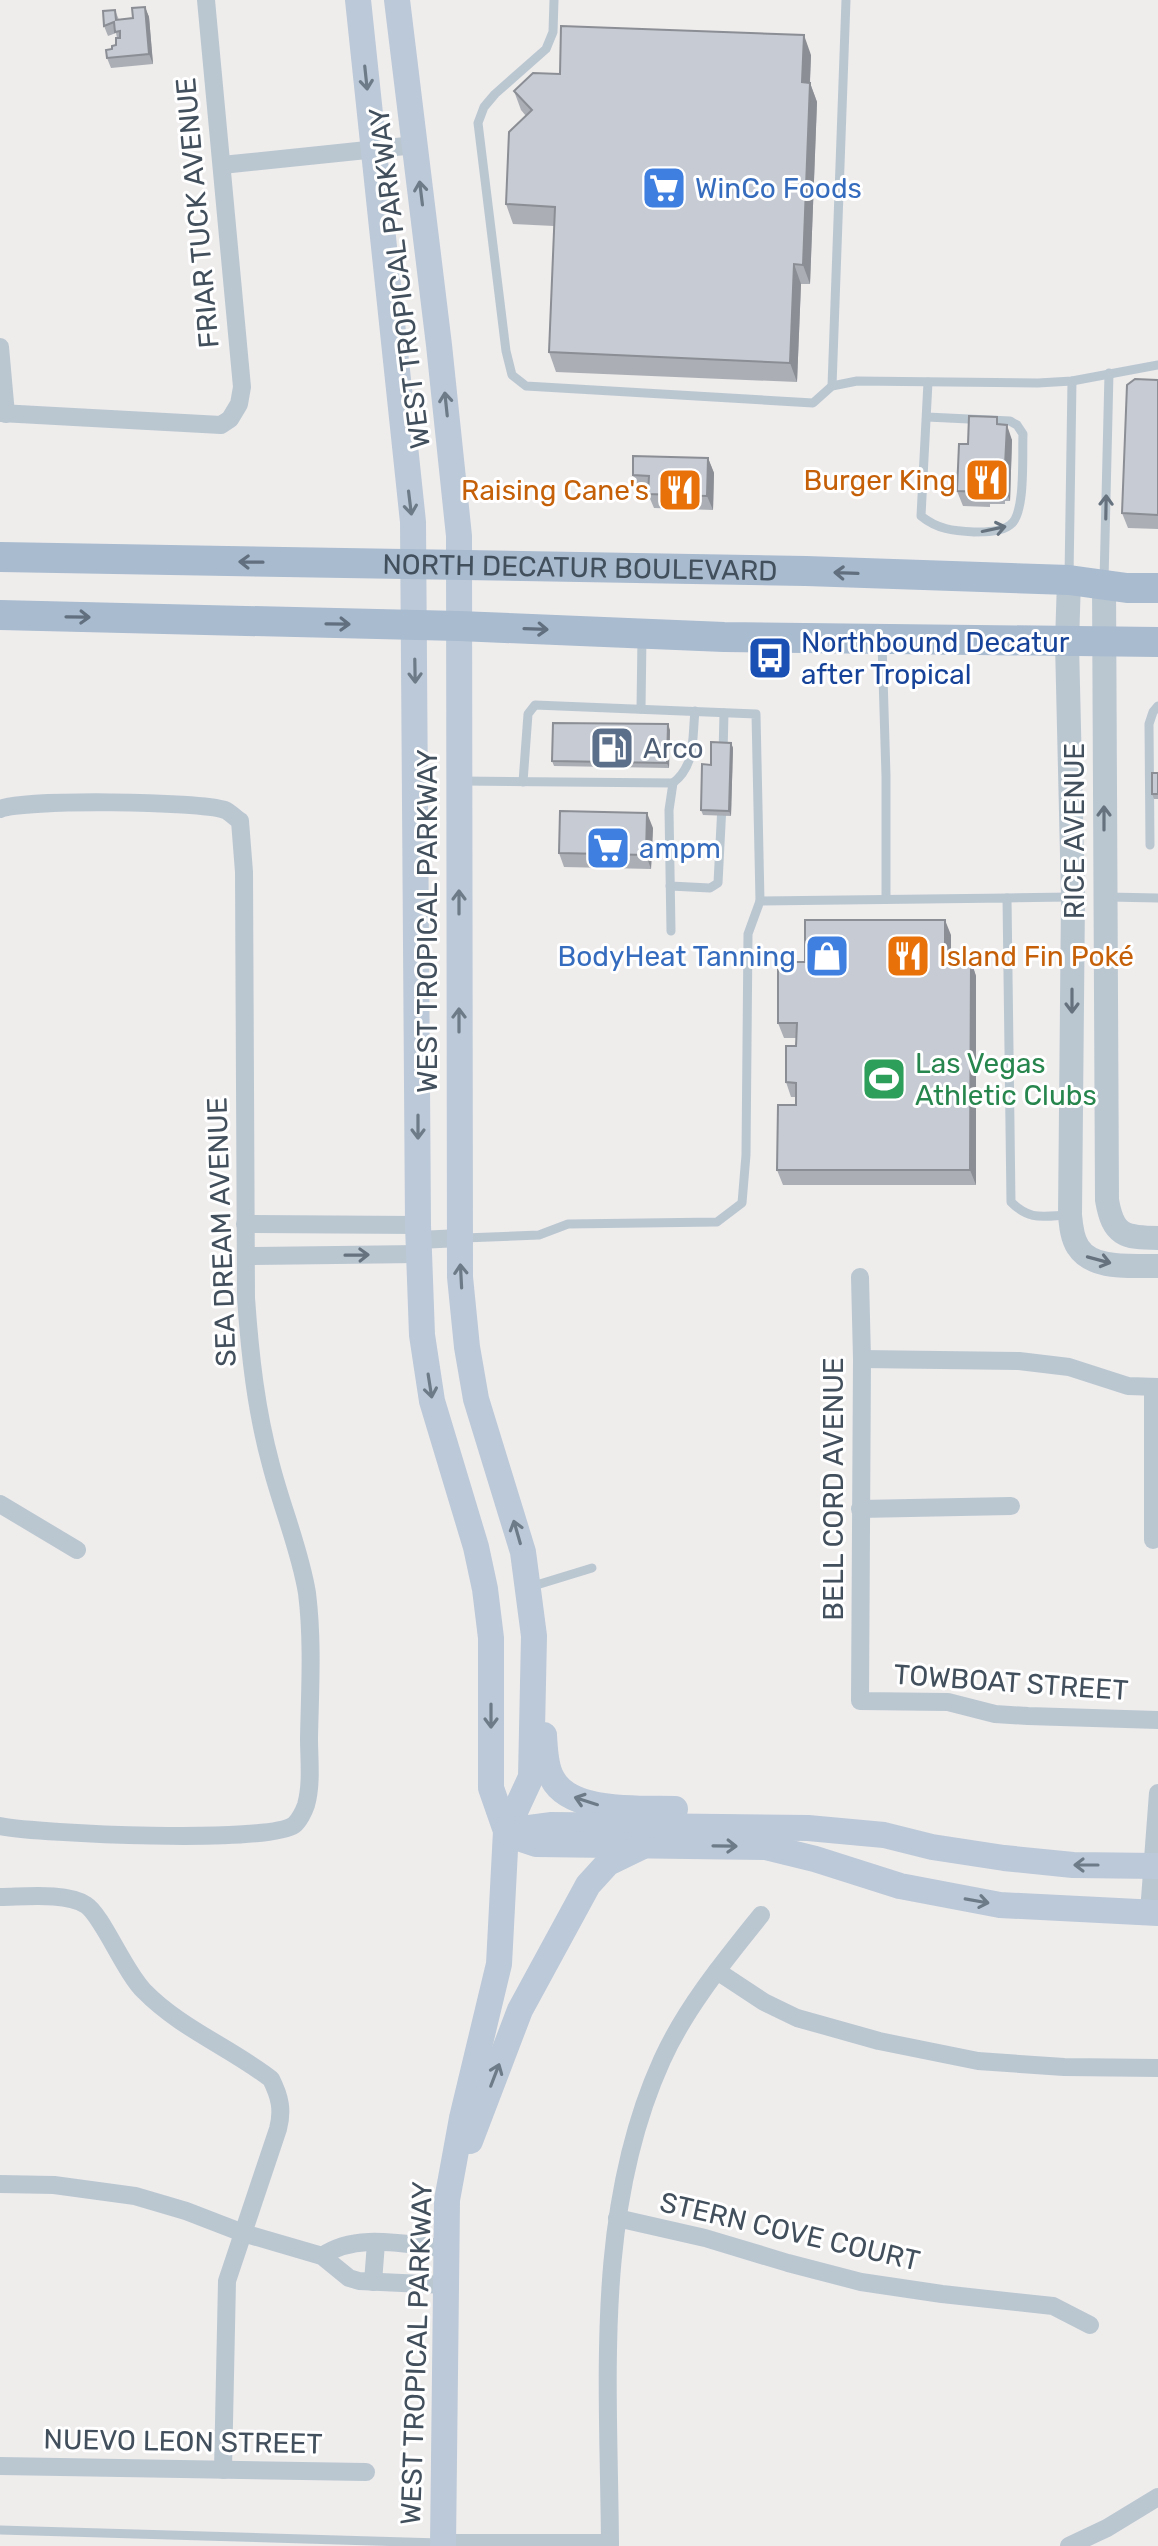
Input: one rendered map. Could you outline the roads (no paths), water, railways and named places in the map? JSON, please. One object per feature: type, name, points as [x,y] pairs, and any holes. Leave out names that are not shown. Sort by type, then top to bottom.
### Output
[{"type":"main road","name":"WEST TROPICAL PARKWAY","points":[[358,0],[413,522],[422,1335],[432,1401],[476,1547],[485,1589],[491,1638],[491,1788],[506,1831]]},
{"type":"main road","name":"WEST TROPICAL PARKWAY","points":[[397,0],[455,483],[459,566],[460,1238],[466,1333],[476,1399],[523,1552],[534,1636],[531,1777],[506,1831],[499,1964],[462,2118],[447,2200],[443,2544]]},
{"type":"main road","name":"NORTH DECATUR BOULEVARD","points":[[0,557],[806,571],[1069,580],[1158,588]]},
{"type":"main road","points":[[0,615],[459,626],[724,637],[1158,642]]},
{"type":"main road","points":[[534,1636],[547,1764],[552,1780],[569,1795],[588,1803],[612,1807],[819,1815],[932,1847],[1004,1858],[1073,1865],[1155,1865]]},
{"type":"main road","points":[[506,1831],[552,1825],[808,1828],[884,1835]]},
{"type":"main road","points":[[506,1831],[536,1844],[766,1847],[900,1886],[1000,1905],[1153,1912]]},
{"type":"main road","points":[[447,2200],[520,2010],[563,1928],[598,1872],[608,1863],[647,1845]]},
{"type":"street","name":"FRIAR TUCK AVENUE","points":[[3,414],[161,420],[202,426],[221,425],[230,419],[239,404],[242,387],[206,0]]},
{"type":"street","points":[[222,165],[415,145]]},
{"type":"street","points":[[0,347],[3,414]]},
{"type":"street","name":"RICE AVENUE","points":[[1069,580],[1067,643],[1073,897],[1070,1215],[1077,1246],[1087,1258],[1098,1262],[1158,1266]]},
{"type":"street","name":"RICE AVENUE","points":[[1104,585],[1107,1200],[1110,1220],[1116,1229],[1127,1236],[1158,1238]]},
{"type":"street","name":"SEA DREAM AVENUE","points":[[0,809],[58,802],[151,805],[225,810],[240,821],[244,872],[245,1224],[249,1336],[260,1419],[300,1564],[310,1623],[308,1779],[306,1805],[297,1824],[282,1831],[222,1835],[72,1833],[0,1826]]},
{"type":"street","points":[[1073,897],[1105,896]]},
{"type":"street","points":[[1070,1215],[1077,1214],[1081,1208],[1105,1057]]},
{"type":"street","points":[[245,1224],[315,1225],[419,1240]]},
{"type":"street","points":[[315,1225],[316,1256]]},
{"type":"street","points":[[246,1256],[316,1256],[419,1240],[460,1238]]},
{"type":"street","name":"BELL CORD AVENUE","points":[[860,1277],[860,1701]]},
{"type":"street","points":[[862,1359],[1032,1362],[1069,1367],[1128,1386],[1156,1387],[1153,1540]]},
{"type":"street","points":[[0,1504],[77,1550]]},
{"type":"street","points":[[860,1509],[1011,1506]]},
{"type":"street","name":"TOWBOAT STREET","points":[[860,1701],[948,1702],[995,1714],[1158,1720]]},
{"type":"street","points":[[1153,1912],[1158,1793]]},
{"type":"street","points":[[0,1897],[73,1899],[88,1906],[130,1976],[146,1993],[165,2010],[271,2079],[280,2097],[282,2115],[227,2281],[223,2470]]},
{"type":"street","points":[[443,2544],[610,2544],[610,2291],[617,2218],[630,2149],[663,2057],[717,1971],[761,1915]]},
{"type":"street","points":[[717,1971],[764,2002],[797,2018],[879,2041],[1004,2063],[1158,2068]]},
{"type":"street","points":[[0,2184],[54,2185],[135,2196],[322,2256],[349,2278],[445,2285]]},
{"type":"street","name":"STERN COVE COURT","points":[[617,2218],[705,2238],[861,2282],[1053,2306],[1090,2325]]},
{"type":"street","points":[[322,2256],[348,2243],[445,2248]]},
{"type":"street","points":[[373,2282],[376,2243]]},
{"type":"street","name":"NUEVO LEON STREET","points":[[0,2466],[366,2472]]},
{"type":"street","points":[[1069,2546],[1107,2528],[1158,2497]]},
{"type":"lane","points":[[554,0],[553,32],[546,49],[489,100],[478,123],[506,351],[512,375],[526,386],[813,403],[832,386],[857,381],[1038,383],[1072,381],[1158,365]]},
{"type":"lane","points":[[832,386],[846,0]]},
{"type":"lane","points":[[1104,585],[1109,373]]},
{"type":"lane","points":[[1069,580],[1072,381]]},
{"type":"lane","points":[[927,417],[1010,421],[1017,425],[1023,434],[1020,514],[1011,525],[982,532],[951,531],[921,516],[928,382]]},
{"type":"lane","points":[[641,709],[642,633]]},
{"type":"lane","points":[[881,639],[886,899]]},
{"type":"lane","points":[[460,1238],[539,1235],[568,1224],[717,1222],[742,1203],[746,1155],[748,934],[760,901],[756,714],[535,705],[528,714],[523,782]]},
{"type":"lane","points":[[1150,845],[1149,724],[1158,706]]},
{"type":"lane","points":[[458,781],[673,783],[686,773],[690,762],[695,711]]},
{"type":"lane","points":[[723,772],[724,713]]},
{"type":"lane","points":[[671,931],[669,810],[673,783]]},
{"type":"lane","points":[[670,886],[710,888],[718,883],[722,787]]},
{"type":"lane","points":[[1105,896],[1158,898]]},
{"type":"lane","points":[[760,901],[1073,897]]},
{"type":"lane","points":[[1007,898],[1011,1202],[1023,1214],[1036,1217],[1070,1215]]},
{"type":"lane","points":[[530,1587],[592,1568]]},
{"type":"lane","points":[[0,2530],[164,2541],[443,2544]]},
{"type":"place","name":"WinCo Foods","points":[[664,188]]},
{"type":"place","name":"Burger King","points":[[987,480]]},
{"type":"place","name":"Raising Cane's","points":[[680,490]]},
{"type":"place","name":"Northbound Decatur after Tropical","points":[[770,658]]},
{"type":"place","name":"Arco","points":[[612,748]]},
{"type":"place","name":"ampm","points":[[608,848]]},
{"type":"place","name":"BodyHeat Tanning","points":[[827,956]]},
{"type":"place","name":"Island Fin Poké","points":[[908,956]]},
{"type":"place","name":"Las Vegas Athletic Clubs","points":[[884,1079]]}]
